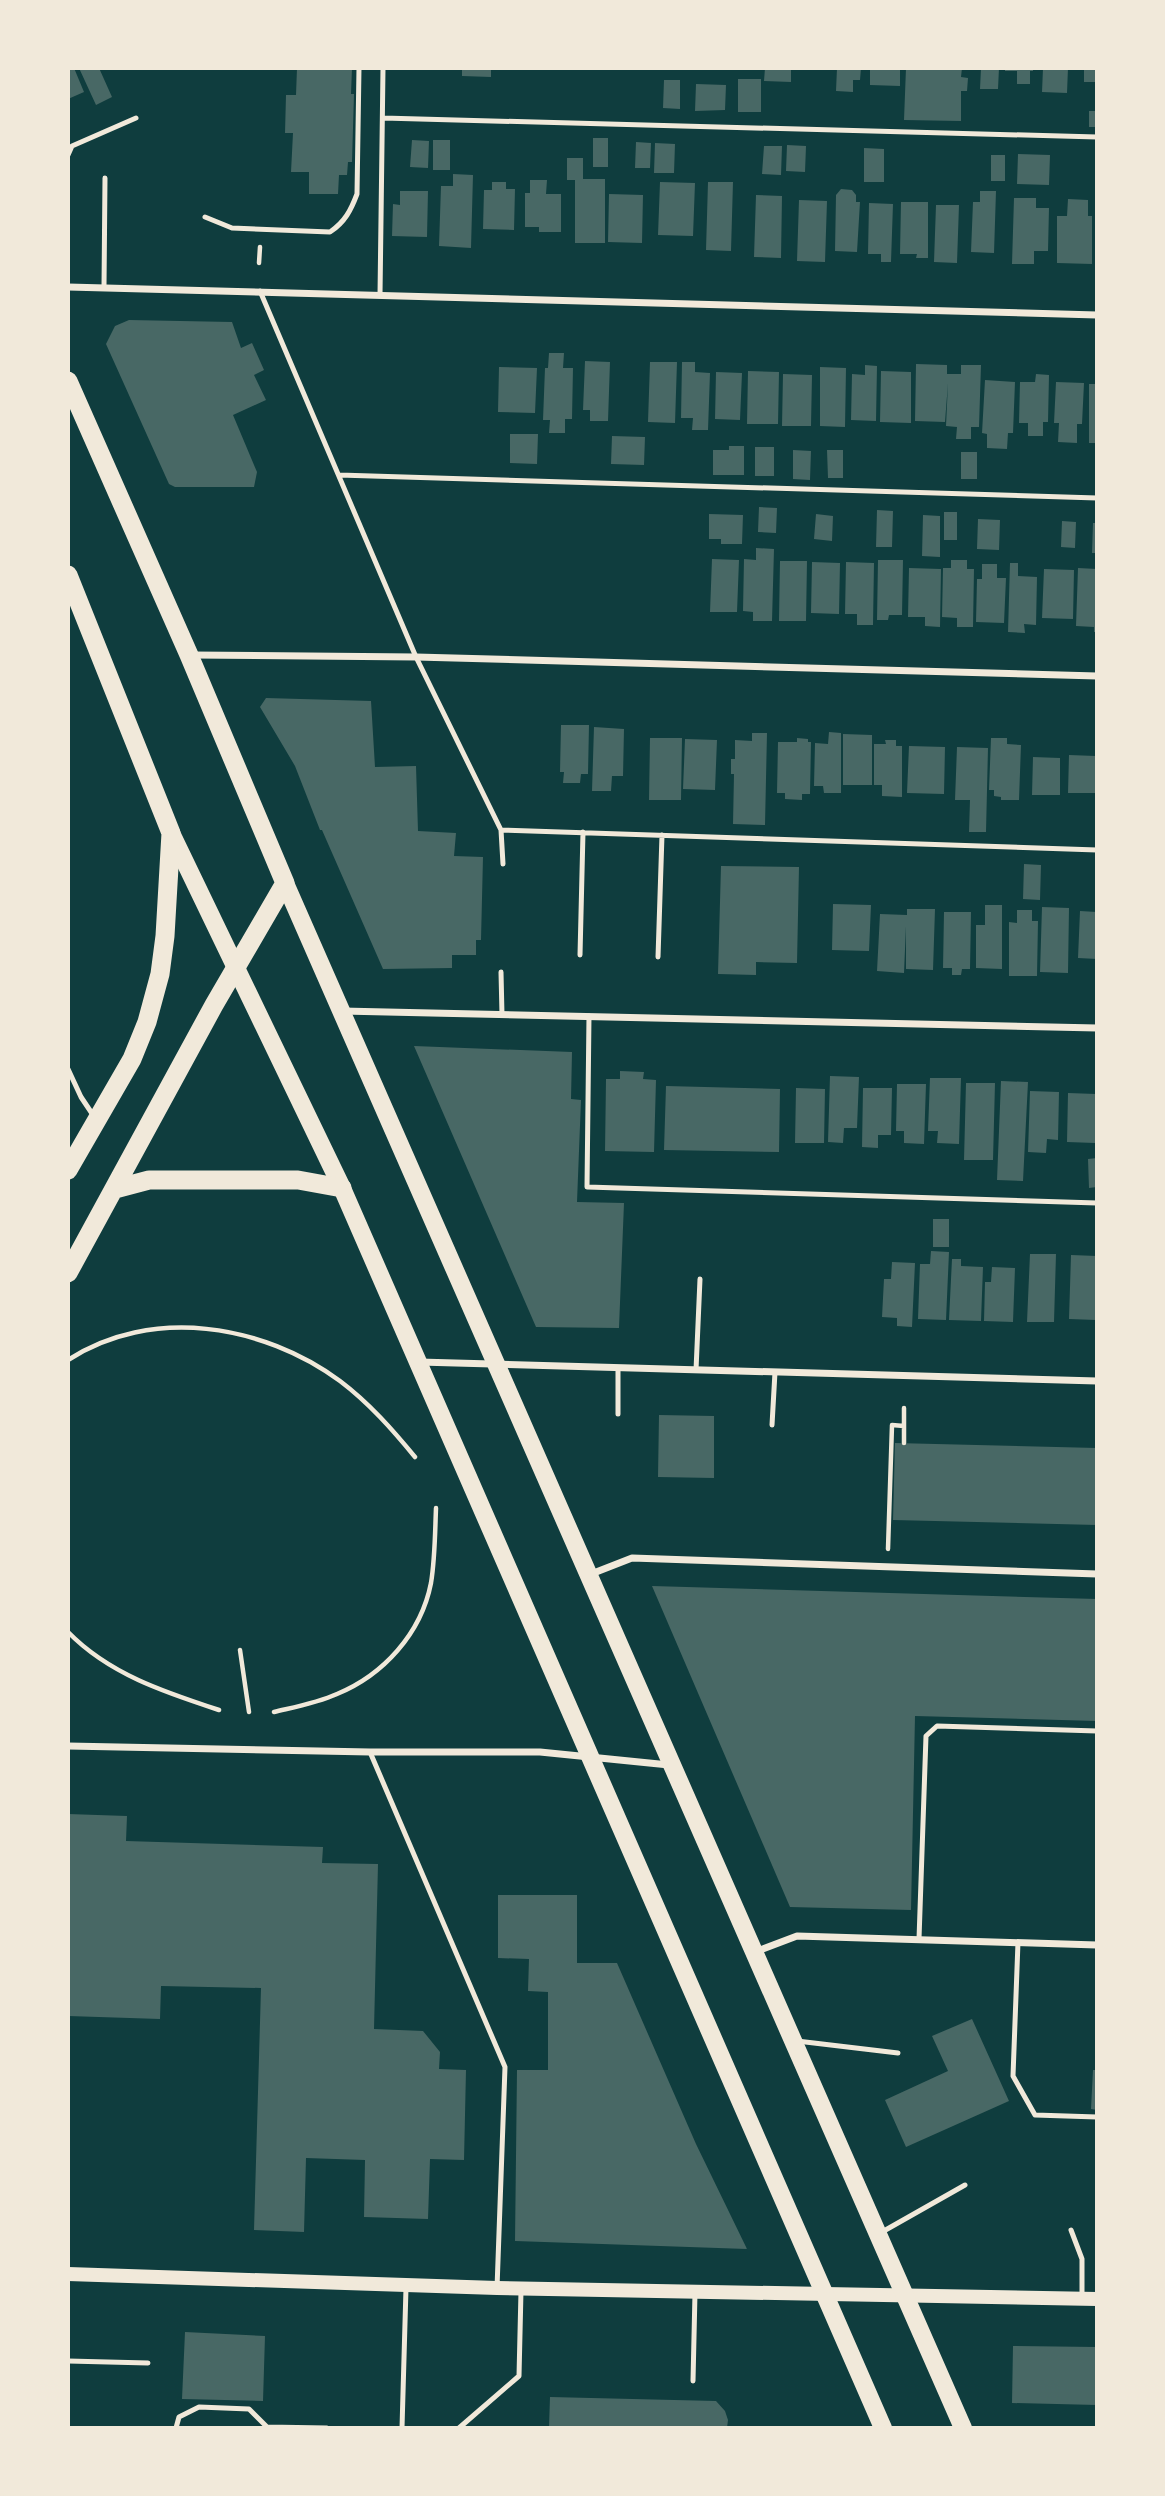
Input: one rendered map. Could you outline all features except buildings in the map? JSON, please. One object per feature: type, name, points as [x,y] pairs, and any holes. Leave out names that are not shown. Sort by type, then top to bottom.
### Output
[{"type":"highway","points":[[68,380],[189,655],[285,883],[68,1273]]},
{"type":"highway","points":[[68,575],[171,833],[165,936],[160,974],[147,1022],[132,1059],[68,1170]]},
{"type":"highway","points":[[115,1189],[149,1180],[298,1180],[342,1188]]},
{"type":"main road","points":[[171,833],[342,1188],[880,2426]]},
{"type":"main road","points":[[285,883],[962,2428]]},
{"type":"main road","points":[[68,2274],[497,2288],[1089,2299]]},
{"type":"street","points":[[68,287],[1097,315]]},
{"type":"street","points":[[189,655],[416,657],[1097,676]]},
{"type":"street","points":[[342,1011],[1097,1028]]},
{"type":"street","points":[[418,1362],[1097,1381]]},
{"type":"street","points":[[590,1574],[632,1558],[1097,1574]]},
{"type":"street","points":[[68,1745],[370,1752],[540,1752],[673,1765]]},
{"type":"street","points":[[754,1952],[797,1936],[1097,1945]]},
{"type":"lane","points":[[205,217],[232,228],[330,232],[340,226],[351,210],[357,194],[359,68]]},
{"type":"lane","points":[[380,295],[383,68]]},
{"type":"lane","points":[[68,155],[72,146],[136,118]]},
{"type":"lane","points":[[383,118],[1097,137]]},
{"type":"lane","points":[[68,137],[72,146]]},
{"type":"lane","points":[[104,287],[105,178]]},
{"type":"lane","points":[[260,291],[416,657],[501,830],[503,864]]},
{"type":"lane","points":[[339,475],[1097,498]]},
{"type":"lane","points":[[501,830],[1097,850]]},
{"type":"lane","points":[[580,955],[583,832]]},
{"type":"lane","points":[[658,957],[662,835]]},
{"type":"lane","points":[[501,972],[502,1014]]},
{"type":"lane","points":[[589,1016],[587,1187],[1097,1203]]},
{"type":"lane","points":[[68,1069],[81,1097],[97,1120]]},
{"type":"lane","points":[[696,1370],[700,1279]]},
{"type":"lane","points":[[618,1368],[618,1414]]},
{"type":"lane","points":[[772,1425],[775,1372]]},
{"type":"lane","points":[[919,1938],[926,1736],[937,1726],[1097,1731]]},
{"type":"lane","points":[[370,1752],[505,2067],[497,2288]]},
{"type":"lane","points":[[1018,1942],[1013,2077],[1035,2116],[1097,2117]]},
{"type":"lane","points":[[793,2041],[898,2053]]},
{"type":"lane","points":[[876,2235],[965,2185]]},
{"type":"lane","points":[[1071,2230],[1082,2259],[1089,2299]]},
{"type":"lane","points":[[402,2428],[406,2285]]},
{"type":"lane","points":[[459,2428],[519,2376],[521,2288]]},
{"type":"lane","points":[[693,2381],[695,2291]]},
{"type":"lane","points":[[68,2361],[148,2364]]},
{"type":"lane","points":[[176,2428],[179,2417],[199,2407],[249,2409],[267,2427],[327,2428]]},
{"type":"path","points":[[259,263],[260,242]]},
{"type":"path","points":[[68,1360],[103,1341],[141,1330],[189,1328],[241,1335],[286,1350],[340,1381],[382,1418],[415,1457]]},
{"type":"path","points":[[904,1408],[904,1443]]},
{"type":"path","points":[[888,1566],[892,1426],[904,1426]]},
{"type":"path","points":[[274,1712],[320,1700],[353,1686],[373,1673],[401,1647],[420,1616],[428,1594],[434,1560],[436,1508]]},
{"type":"path","points":[[68,1632],[107,1664],[143,1684],[219,1710]]},
{"type":"path","points":[[240,1650],[250,1712]]}]
